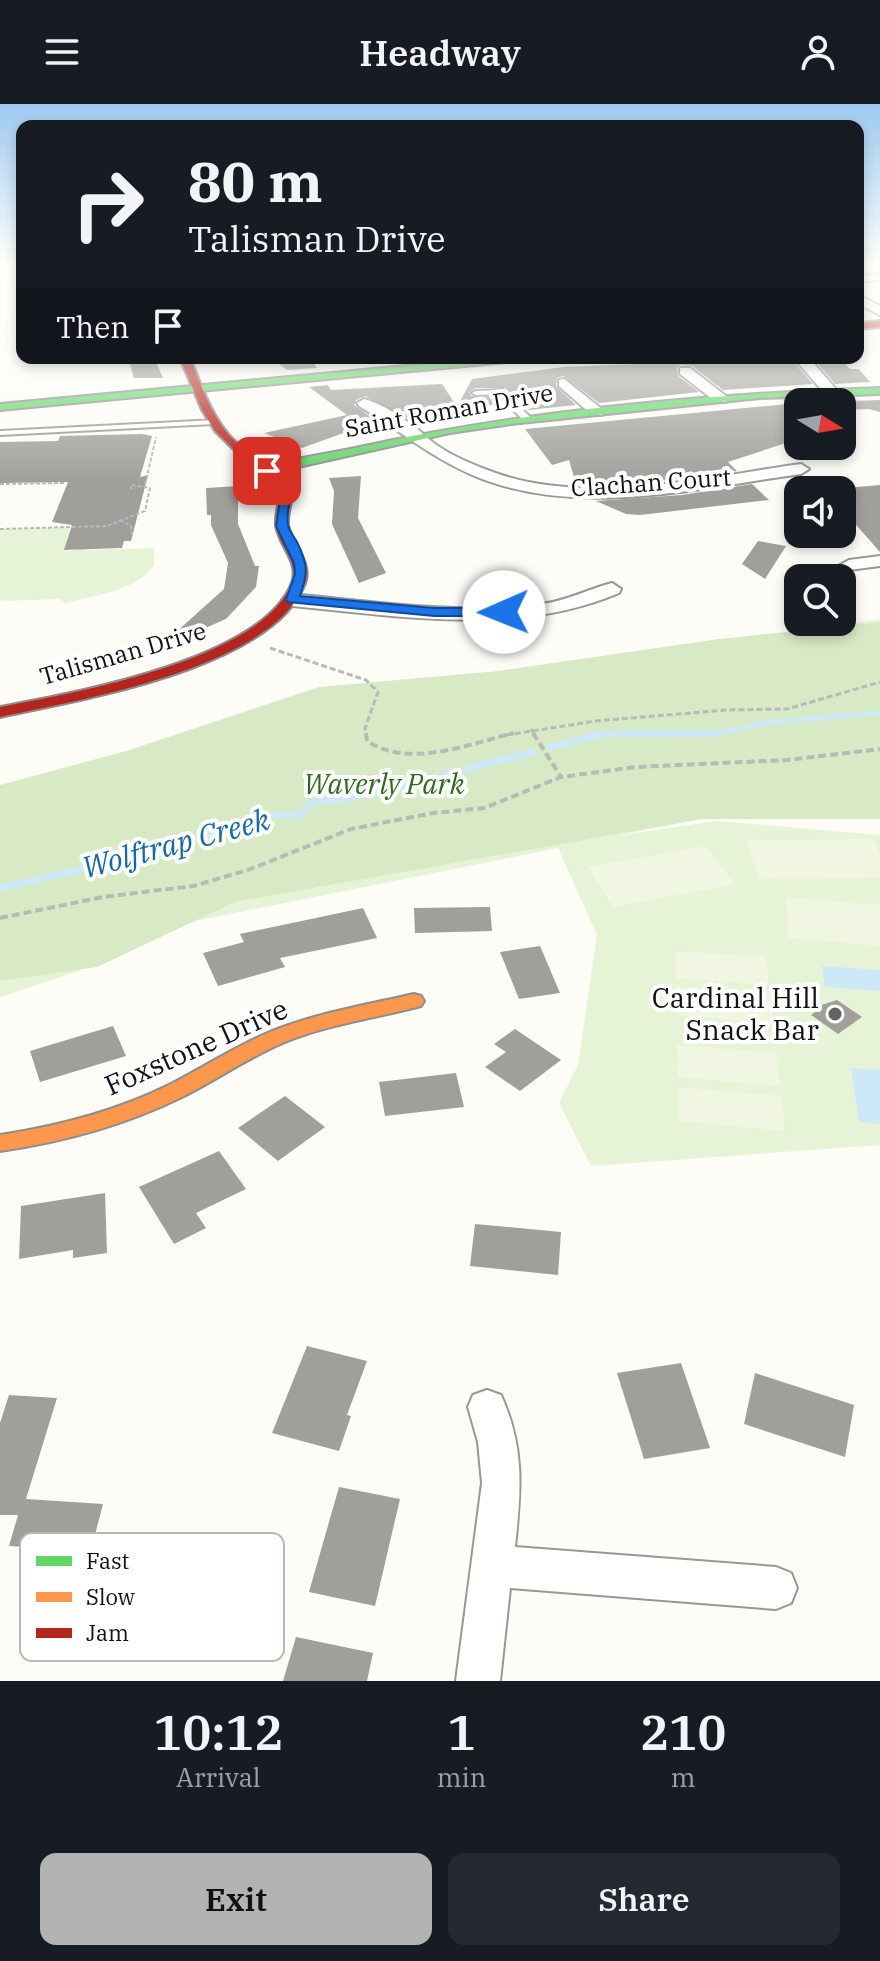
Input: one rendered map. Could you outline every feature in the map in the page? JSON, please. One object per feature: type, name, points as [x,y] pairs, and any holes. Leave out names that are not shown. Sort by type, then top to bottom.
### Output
[{"type":"street","points":[[188,364],[214,422],[233,444],[282,485],[286,495],[282,526],[301,563],[301,574],[292,600],[481,613],[575,604],[612,589]]},
{"type":"street","points":[[0,407],[455,364]]},
{"type":"street","points":[[807,364],[827,388]]},
{"type":"street","points":[[685,371],[721,399]]},
{"type":"street","points":[[564,383],[597,412]]},
{"type":"street","name":"Saint Roman Drive","points":[[856,391],[880,391]]},
{"type":"street","name":"Saint Roman Drive","points":[[267,471],[418,437],[527,419],[784,394]]},
{"type":"street","name":"Clachan Court","points":[[364,403],[468,467],[495,479],[562,491],[633,489],[801,469]]},
{"type":"street","points":[[856,564],[880,561]]},
{"type":"street","name":"Talisman Drive","points":[[0,712],[196,662],[244,640],[280,614],[292,600]]},
{"type":"street","name":"Foxstone Drive","points":[[0,1143],[69,1131],[120,1115],[281,1036],[325,1021],[414,1001]]},
{"type":"street","points":[[478,1681],[502,1483],[498,1442],[487,1407]]},
{"type":"street","points":[[492,1566],[776,1588]]},
{"type":"lane","points":[[476,393],[500,392],[527,419]]},
{"type":"lane","points":[[0,431],[214,422]]},
{"type":"path","points":[[145,485],[158,428]]},
{"type":"path","points":[[0,484],[65,483]]},
{"type":"path","points":[[0,529],[107,526],[145,511],[151,490],[145,485],[131,485],[131,489]]},
{"type":"path","points":[[120,520],[131,526],[132,535]]},
{"type":"path","points":[[87,536],[91,526]]},
{"type":"path","points":[[244,640],[366,680],[378,692],[365,728],[367,741],[379,749],[404,755],[444,750],[531,729],[661,714],[787,709],[880,682]]},
{"type":"path","points":[[531,729],[561,777]]},
{"type":"path","points":[[0,918],[103,897],[193,886],[248,870],[351,829],[433,813],[484,808],[561,777],[636,767],[774,761],[880,749]]},
{"type":"green space","points":[[69,527],[65,551],[75,551],[77,546],[88,550],[154,548],[154,565],[126,587],[88,598],[65,603],[60,599],[0,601],[0,529]]},
{"type":"green space","name":"Waverly Park","points":[[880,619],[880,805],[805,798],[615,836],[717,821],[880,835],[880,1145],[591,1166],[559,1103],[578,1065],[597,935],[558,848],[126,935],[79,971],[0,997],[0,789],[539,669],[784,633],[784,636],[856,636],[856,623]]},
{"type":"green space","name":"Waverly Park","points":[[880,622],[880,819],[702,819],[235,902],[97,967],[0,981],[0,785],[126,751],[319,687],[498,671],[784,632],[784,636],[856,636],[856,625]]},
{"type":"green space","points":[[873,839],[880,854],[880,878],[759,879],[746,840]]},
{"type":"green space","points":[[706,846],[735,884],[613,907],[588,867]]},
{"type":"green space","points":[[786,897],[880,905],[880,946],[789,938]]},
{"type":"green space","points":[[675,951],[766,957],[769,985],[676,978]]},
{"type":"green space","points":[[676,986],[770,993],[773,1023],[676,1015]]},
{"type":"green space","points":[[677,1045],[776,1053],[780,1086],[678,1077]]},
{"type":"green space","points":[[678,1087],[781,1096],[785,1131],[679,1121]]},
{"type":"water","points":[[822,966],[880,970],[880,991],[825,987]]},
{"type":"water","points":[[851,1068],[880,1070],[880,1124],[859,1122]]},
{"type":"building","points":[[130,364],[157,364],[163,378],[134,378]]},
{"type":"building","points":[[279,364],[314,364],[317,368],[287,370]]},
{"type":"building","points":[[638,364],[798,364],[813,384],[723,390],[692,366],[680,365],[677,368],[678,376],[699,392],[599,403],[563,376],[557,378],[556,386],[576,405],[528,410],[505,388],[476,388],[469,392],[471,396],[497,397],[503,404],[446,408],[451,412],[415,419],[407,418],[365,396],[356,400],[354,405],[381,424],[363,426],[302,448],[264,433],[347,415],[309,387],[328,385],[331,390],[442,384],[457,407],[472,379],[564,367]]},
{"type":"building","points":[[818,364],[845,364],[850,369],[859,369],[870,382],[835,384]]},
{"type":"building","points":[[880,400],[880,412],[856,409],[856,401]]},
{"type":"building","points":[[784,404],[784,444],[728,462],[737,471],[644,483],[576,484],[569,460],[552,465],[525,429]]},
{"type":"building","points":[[60,436],[152,436],[140,477],[148,475],[131,541],[124,541],[122,548],[64,550],[72,525],[52,522],[68,482],[0,483],[0,442],[58,441]]},
{"type":"building","points":[[361,476],[358,518],[386,573],[359,583],[332,524],[334,491],[329,478]]},
{"type":"building","points":[[752,484],[769,500],[640,515],[626,514],[596,501],[682,495]]},
{"type":"building","points":[[880,485],[880,552],[856,525],[856,487]]},
{"type":"building","points":[[238,486],[238,524],[255,566],[259,566],[256,587],[226,619],[166,645],[165,642],[224,589],[228,563],[211,525],[211,515],[207,515],[206,488]]},
{"type":"building","points":[[758,541],[784,546],[765,579],[742,564]]},
{"type":"building","points":[[490,907],[492,931],[415,933],[414,908]]},
{"type":"building","points":[[363,908],[377,938],[280,958],[285,967],[218,986],[203,953],[244,942],[240,934]]},
{"type":"building","points":[[540,946],[560,993],[519,999],[500,952]]},
{"type":"building","name":"Cardinal Hill Snack Bar","points":[[837,1000],[862,1017],[838,1034],[811,1015],[815,1012],[809,1009]]},
{"type":"building","points":[[113,1026],[126,1056],[40,1082],[30,1051]]},
{"type":"building","points":[[515,1029],[561,1060],[520,1091],[485,1067],[506,1052],[494,1044]]},
{"type":"building","points":[[456,1073],[464,1107],[385,1116],[379,1082]]},
{"type":"building","points":[[285,1096],[325,1127],[278,1161],[238,1128]]},
{"type":"building","points":[[219,1151],[246,1189],[196,1213],[206,1228],[174,1244],[139,1187]]},
{"type":"building","points":[[105,1193],[107,1253],[73,1258],[73,1250],[19,1259],[21,1206]]},
{"type":"building","points":[[475,1224],[561,1232],[558,1275],[470,1266]]},
{"type":"building","points":[[307,1346],[367,1361],[347,1415],[351,1416],[339,1451],[272,1433]]},
{"type":"building","points":[[681,1363],[710,1448],[644,1459],[617,1373]]},
{"type":"building","points":[[755,1373],[854,1405],[845,1457],[744,1424]]},
{"type":"building","points":[[9,1395],[57,1398],[26,1499],[103,1504],[95,1533],[20,1533],[20,1547],[9,1546],[18,1515],[0,1515],[0,1423]]},
{"type":"building","points":[[339,1487],[400,1499],[375,1606],[309,1592]]},
{"type":"building","points":[[296,1637],[373,1653],[367,1681],[283,1681]]},
{"type":"waterway","name":"Wolftrap Creek","points":[[715,733],[770,722],[880,713]]},
{"type":"waterway","name":"Wolftrap Creek","points":[[598,735],[715,733]]},
{"type":"waterway","name":"Wolftrap Creek","points":[[598,735],[715,733]]},
{"type":"waterway","name":"Wolftrap Creek","points":[[551,747],[598,735]]},
{"type":"waterway","name":"Wolftrap Creek","points":[[0,888],[162,851],[258,815],[300,815],[316,800],[345,800],[533,752]]},
{"type":"traffic: fast","points":[[0,407],[455,364]]},
{"type":"traffic: fast","points":[[267,471],[450,430],[511,421],[760,395],[880,391]]},
{"type":"traffic: slow","points":[[0,1143],[68,1130],[112,1117],[175,1091],[278,1037],[328,1021],[414,1001]]},
{"type":"traffic: jam","points":[[0,712],[120,685],[214,654],[254,633],[284,609],[299,582],[299,566],[282,525],[286,495],[273,478],[233,445],[219,429],[202,400],[187,364]]},
{"type":"place","name":"Cardinal Hill Snack Bar","points":[[835,1014]]},
{"type":"route","points":[[267,471],[282,485],[286,495],[282,526],[301,563],[297,591],[292,600],[434,612],[504,612]]}]
